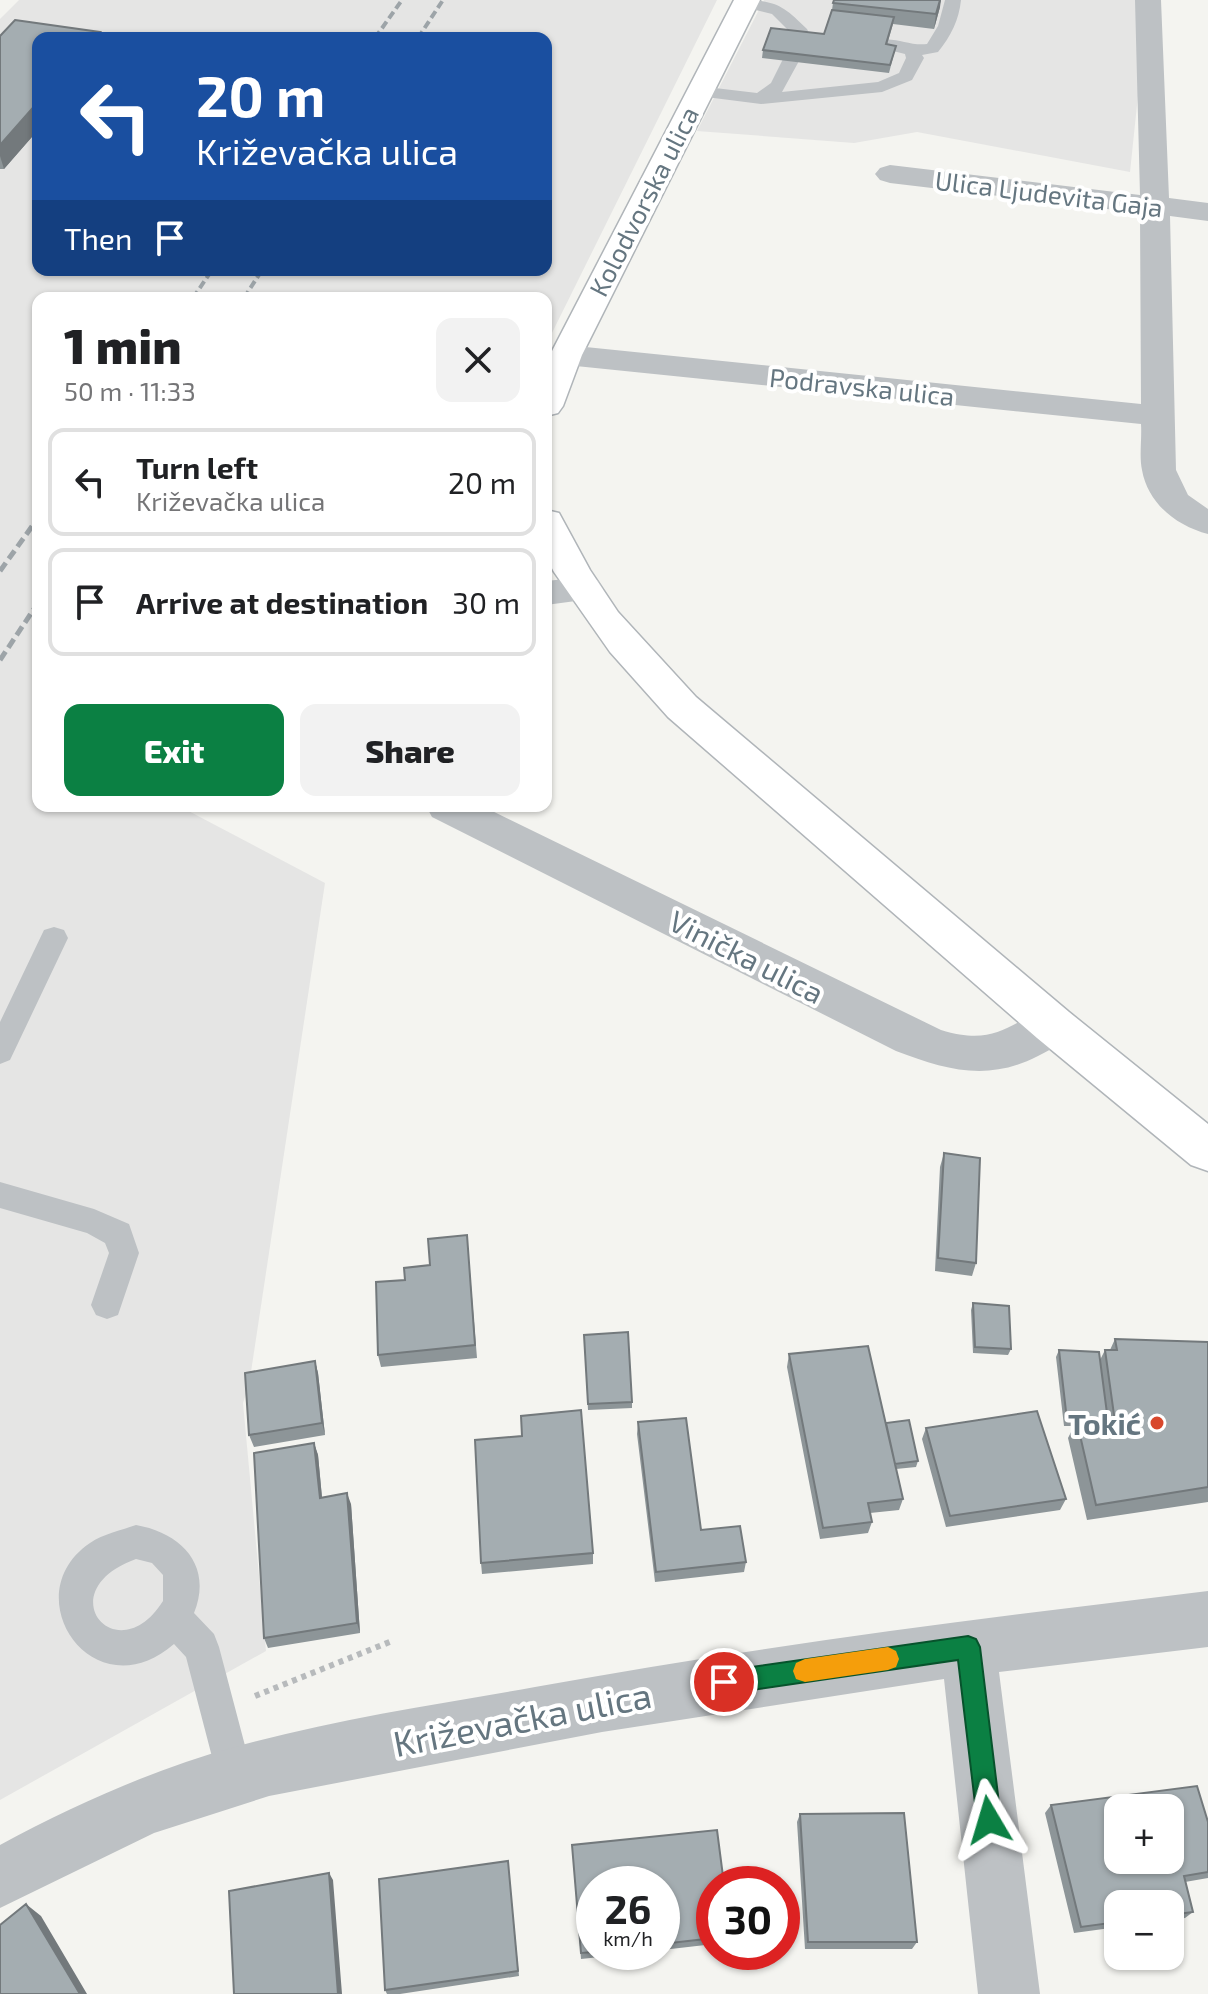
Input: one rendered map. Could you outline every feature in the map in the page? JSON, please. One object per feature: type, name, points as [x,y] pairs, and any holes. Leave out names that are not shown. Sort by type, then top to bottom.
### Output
[{"type":"main road","name":"Kolodvorska ulica","points":[[552,391],[566,355],[746,1]]},
{"type":"main road","points":[[552,535],[563,561],[565,591],[682,707],[1053,1025],[1208,1151]]},
{"type":"street","points":[[1148,0],[1159,470],[1168,496],[1194,517],[1208,523]]},
{"type":"street","name":"Ulica Ljudevita Gaja","points":[[890,174],[1208,212]]},
{"type":"street","name":"Podravska ulica","points":[[566,355],[1159,416]]},
{"type":"street","name":"Vinička ulica","points":[[458,812],[912,1038],[946,1052],[987,1057],[1026,1044],[1053,1025]]},
{"type":"street","name":"Križevačka ulica","points":[[0,1878],[75,1836],[235,1776],[323,1756],[663,1691],[968,1647],[1208,1619]]},
{"type":"street","points":[[968,1647],[1009,1994]]},
{"type":"lane","points":[[887,44],[909,49],[932,48],[947,28],[953,0]]},
{"type":"lane","points":[[746,1],[787,8],[805,36]]},
{"type":"lane","points":[[909,49],[919,44],[924,28]]},
{"type":"lane","points":[[698,91],[761,99],[896,83],[906,76],[915,58],[909,49]]},
{"type":"lane","points":[[761,99],[778,86],[790,61]]},
{"type":"lane","points":[[0,1052],[54,938]]},
{"type":"lane","points":[[0,1195],[94,1222],[118,1234],[124,1253],[107,1305]]},
{"type":"lane","points":[[174,1618],[201,1647],[235,1776]]},
{"type":"path","points":[[219,1715],[276,1686],[392,1641]]},
{"type":"shaded area","points":[[19,0],[717,0],[552,333],[552,292],[32,292],[32,812],[190,812],[325,883],[249,1385],[243,1403],[266,1651],[0,1800],[0,19]]},
{"type":"shaded area","points":[[764,0],[1148,0],[1130,172],[917,132],[854,143],[697,131]]},
{"type":"building","points":[[834,0],[940,0],[936,14],[833,3]]},
{"type":"building","points":[[832,10],[894,17],[886,44],[896,46],[890,65],[763,50],[771,28],[824,34]]},
{"type":"building","points":[[15,20],[100,32],[32,32],[32,109],[0,145],[0,36]]},
{"type":"building","points":[[944,1153],[980,1158],[976,1263],[938,1258]]},
{"type":"building","points":[[467,1235],[475,1345],[378,1355],[376,1282],[405,1280],[404,1268],[430,1265],[428,1239]]},
{"type":"building","points":[[973,1303],[1009,1306],[1011,1349],[975,1347]]},
{"type":"building","points":[[628,1332],[632,1402],[588,1404],[584,1335]]},
{"type":"building","points":[[1115,1339],[1208,1342],[1208,1487],[1096,1505],[1077,1422],[1115,1422],[1105,1350],[1117,1350]]},
{"type":"building","points":[[868,1346],[903,1499],[868,1503],[872,1522],[823,1528],[789,1354]]},
{"type":"building","points":[[1059,1350],[1099,1352],[1108,1421],[1067,1420]]},
{"type":"building","points":[[315,1361],[322,1423],[249,1435],[245,1373]]},
{"type":"building","points":[[581,1410],[593,1553],[481,1563],[475,1440],[522,1436],[521,1416]]},
{"type":"building","points":[[1037,1411],[1066,1499],[950,1516],[926,1428]]},
{"type":"building","points":[[686,1418],[701,1530],[740,1526],[746,1562],[656,1572],[638,1422]]},
{"type":"building","points":[[909,1420],[918,1461],[895,1464],[886,1423]]},
{"type":"building","points":[[314,1443],[320,1498],[347,1493],[357,1623],[264,1638],[254,1453]]},
{"type":"building","points":[[1197,1786],[1208,1822],[1208,1872],[1184,1876],[1193,1912],[1184,1913],[1184,1890],[1104,1890],[1104,1924],[1081,1927],[1051,1805],[1104,1798],[1104,1874],[1184,1874],[1184,1794],[1136,1794]]},
{"type":"building","points":[[904,1813],[917,1942],[808,1942],[800,1814]]},
{"type":"building","points":[[717,1830],[722,1866],[696,1866],[696,1940],[680,1942],[680,1866],[576,1866],[576,1893],[572,1845]]},
{"type":"building","points":[[508,1861],[518,1971],[385,1990],[379,1879]]},
{"type":"building","points":[[329,1873],[338,1994],[234,1994],[229,1891]]},
{"type":"building","points":[[26,1904],[80,1994],[0,1994],[0,1925]]},
{"type":"railway","points":[[379,32],[402,0]]},
{"type":"railway","points":[[422,32],[443,0]]},
{"type":"railway","points":[[197,292],[208,276]]},
{"type":"railway","points":[[248,292],[258,276]]},
{"type":"railway","points":[[0,571],[32,526]]},
{"type":"railway","points":[[0,660],[32,612]]},
{"type":"slow traffic","points":[[805,1671],[888,1659]]},
{"type":"place","name":"Tokić","points":[[1157,1423]]},
{"type":"route","points":[[724,1682],[968,1647],[989,1820]]}]
